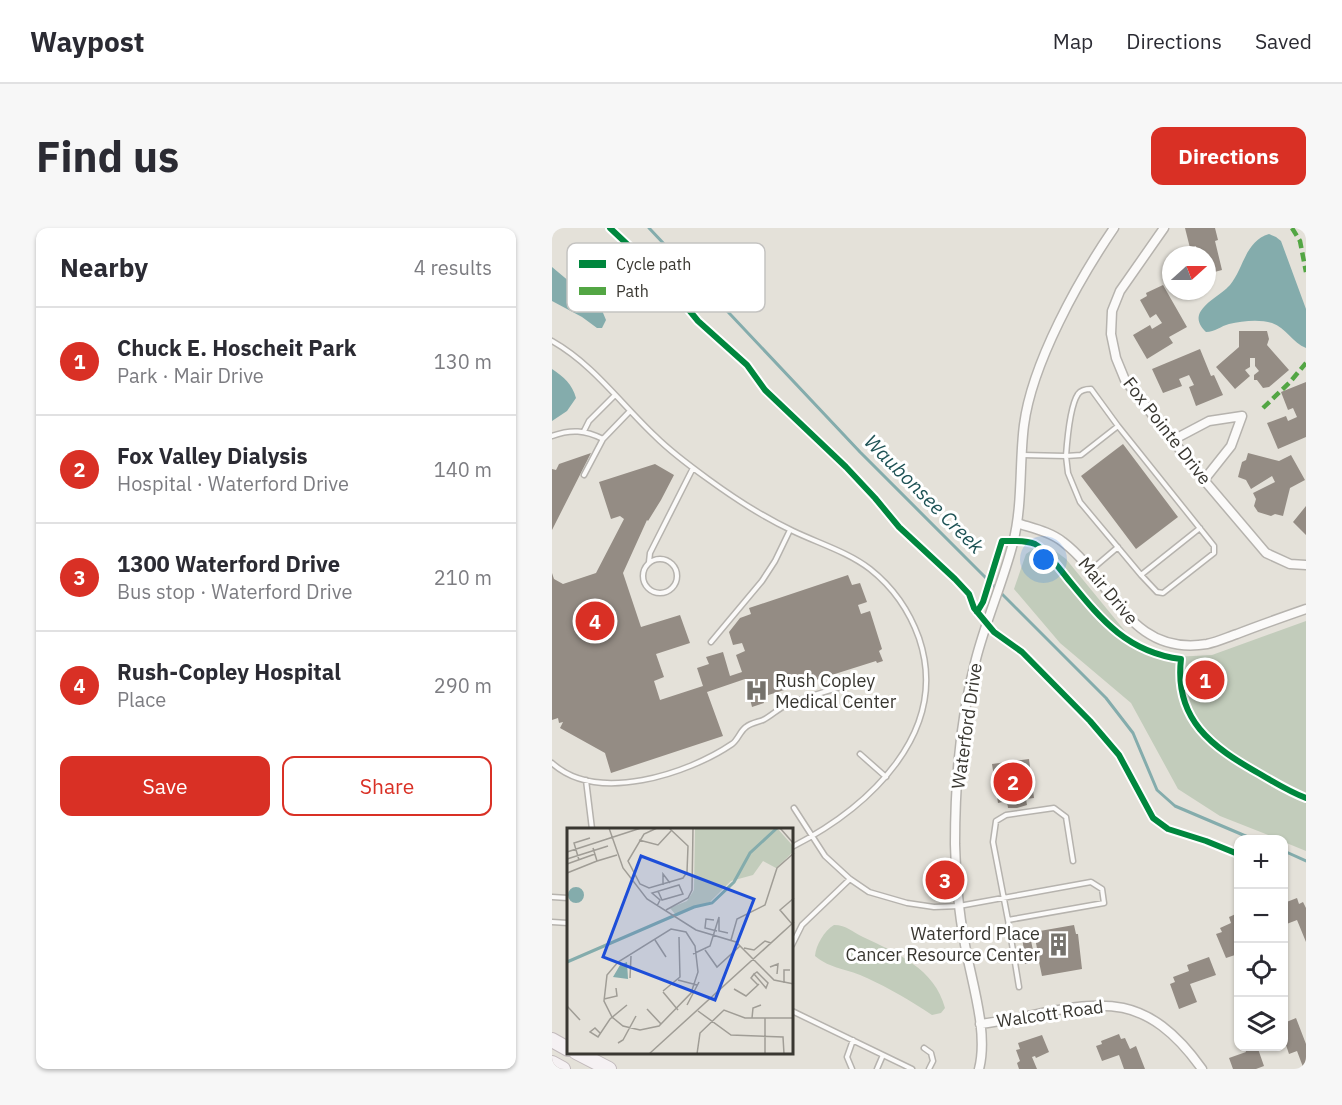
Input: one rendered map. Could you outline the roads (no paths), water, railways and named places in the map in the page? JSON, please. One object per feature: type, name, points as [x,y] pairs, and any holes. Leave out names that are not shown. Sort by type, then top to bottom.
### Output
[{"type":"main road","points":[[552,1040],[567,1048]]},
{"type":"main road","points":[[578,1054],[609,1069]]},
{"type":"main road","points":[[552,1063],[563,1069]]},
{"type":"street","name":"Waterford Drive","points":[[979,1069],[981,1024],[959,906],[956,846],[958,767],[969,692],[975,660],[1010,552],[1017,523],[1024,423],[1037,375],[1083,277],[1114,228]]},
{"type":"street","name":"Fox Pointe Drive","points":[[1164,228],[1120,291],[1112,311],[1111,334],[1116,358],[1125,380],[1204,480],[1266,553],[1290,564],[1306,565]]},
{"type":"street","points":[[1173,440],[1209,421],[1242,416],[1231,446],[1204,480]]},
{"type":"street","name":"Mair Drive","points":[[1017,523],[1062,540],[1078,554],[1133,623],[1147,634],[1162,641],[1177,645],[1208,644],[1306,609]]},
{"type":"street","name":"Walcott Road","points":[[981,1024],[1088,1006],[1119,1006],[1150,1017],[1166,1028],[1186,1046],[1202,1069]]},
{"type":"lane","points":[[552,341],[583,362],[656,437],[693,468],[749,506],[790,530],[868,567],[888,584],[903,602],[914,624],[925,661],[926,681],[924,699],[913,737],[899,762],[886,777],[854,805],[811,837],[794,846]]},
{"type":"lane","points":[[1085,389],[1091,389],[1214,546],[1214,553],[1163,593],[1157,592],[1080,502],[1068,473],[1066,456],[1072,413],[1078,394],[1085,389]]},
{"type":"lane","points":[[584,431],[589,421],[615,395]]},
{"type":"lane","points":[[584,475],[603,439],[630,411]]},
{"type":"lane","points":[[1021,455],[1082,455],[1118,426]]},
{"type":"lane","points":[[552,436],[563,432],[584,431],[603,439]]},
{"type":"lane","points":[[649,562],[666,559],[675,566],[678,577],[670,591],[659,594],[653,592],[645,584],[643,572],[649,562],[650,553],[693,468]]},
{"type":"lane","points":[[1141,575],[1200,528]]},
{"type":"lane","points":[[711,642],[762,581],[790,530]]},
{"type":"lane","points":[[1090,570],[1118,547]]},
{"type":"lane","points":[[552,764],[558,769],[586,780],[612,783],[652,779],[682,770],[735,742],[746,727],[765,719],[785,706],[869,679]]},
{"type":"lane","points":[[860,754],[886,777]]},
{"type":"lane","points":[[586,780],[591,828]]},
{"type":"lane","points":[[794,808],[825,856],[850,879],[869,892],[907,903],[934,907],[959,906],[1091,882],[1102,889],[1104,903],[1008,920]]},
{"type":"lane","points":[[1019,987],[993,842],[996,821],[1006,814],[1054,808],[1066,817],[1073,861]]},
{"type":"lane","points":[[794,941],[802,925],[850,879]]},
{"type":"lane","points":[[552,897],[567,898]]},
{"type":"lane","points":[[552,922],[567,923]]},
{"type":"lane","points":[[794,1012],[912,1069]]},
{"type":"lane","points":[[852,1069],[847,1057],[853,1040]]},
{"type":"lane","points":[[924,1048],[930,1053],[933,1061],[929,1069]]},
{"type":"lane","points":[[877,1069],[883,1055]]},
{"type":"water","points":[[1269,234],[1281,241],[1306,309],[1306,348],[1272,323],[1239,322],[1206,332],[1199,322],[1201,311],[1212,300],[1216,300],[1216,297],[1230,285],[1250,249],[1261,238]]},
{"type":"water","points":[[552,267],[567,280],[567,309],[552,301]]},
{"type":"water","points":[[573,312],[603,312],[606,320],[602,328],[597,328]]},
{"type":"water","points":[[552,369],[567,381],[576,398],[567,411],[552,421]]},
{"type":"waterway","name":"Waubonsee Creek","points":[[649,228],[663,243]]},
{"type":"waterway","name":"Waubonsee Creek","points":[[728,312],[860,452],[1106,698],[1133,733],[1157,790],[1175,806],[1243,835]]},
{"type":"waterway","name":"Waubonsee Creek","points":[[1288,853],[1306,861]]},
{"type":"place","name":"Rush-Copley Hospital","points":[[595,621]]},
{"type":"place","name":"Chuck E. Hoscheit Park","points":[[1205,680]]},
{"type":"place","name":"Rush Copley Medical Center","points":[[757,691]]},
{"type":"place","name":"Fox Valley Dialysis","points":[[1013,782]]},
{"type":"place","name":"1300 Waterford Drive","points":[[945,880]]},
{"type":"place","name":"Waterford Place Cancer Resource Center","points":[[1058,944]]}]
